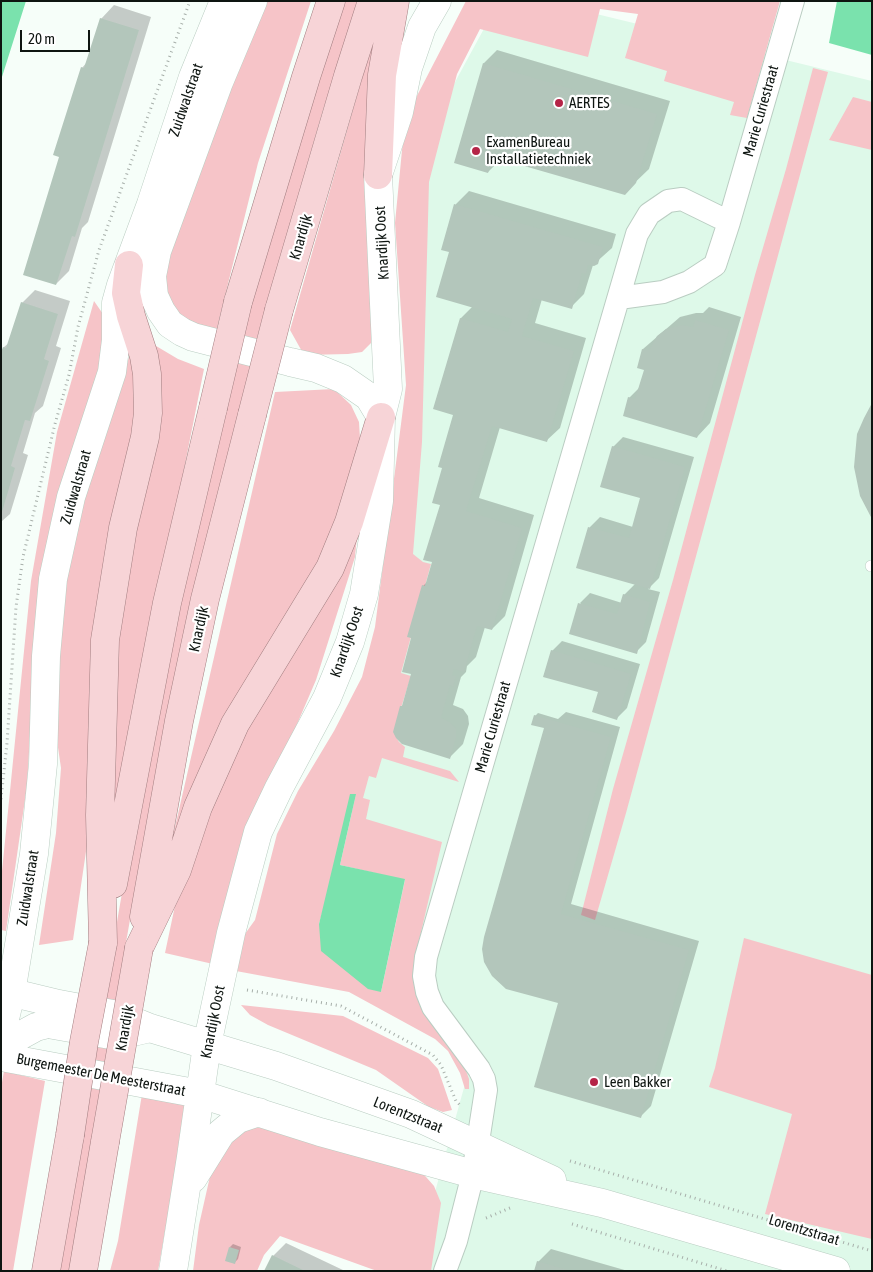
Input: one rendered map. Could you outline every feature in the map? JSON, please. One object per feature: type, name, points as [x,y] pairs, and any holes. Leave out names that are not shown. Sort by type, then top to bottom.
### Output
[{"type":"main road","points":[[46,1271],[84,1042],[138,749],[166,613],[238,302],[331,1]]},
{"type":"main road","name":"Knardijk","points":[[83,1271],[179,721],[205,599],[279,310],[372,1]]},
{"type":"main road","points":[[378,175],[382,74],[395,1]]},
{"type":"main road","points":[[103,943],[100,815],[105,640],[124,528],[148,413],[147,374],[144,356],[131,316],[126,293],[129,265]]},
{"type":"main road","points":[[139,948],[177,870],[198,807],[235,724],[330,568],[349,522],[382,417]]},
{"type":"street","name":"Zuidwalstraat","points":[[1,1036],[6,992],[36,836],[43,764],[46,656],[54,579],[70,497],[112,372],[116,340],[116,303],[121,285],[193,77],[224,1]]},
{"type":"street","name":"Zuidwalstraat","points":[[253,1],[219,82],[158,251],[152,276],[154,296],[170,324],[182,332],[246,351],[316,368],[343,379],[369,397],[382,417]]},
{"type":"street","name":"Knardijk Oost","points":[[173,1271],[207,1045],[231,933],[258,832],[327,698],[350,642],[364,594],[379,501],[382,417],[388,389],[378,175],[399,112],[408,68],[422,27],[438,1]]},
{"type":"street","name":"Marie Curiestraat","points":[[619,298],[663,292],[689,282],[714,265],[729,222],[793,1]]},
{"type":"street","name":"Marie Curiestraat","points":[[445,1271],[456,1241],[473,1174],[486,1090],[484,1079],[479,1069],[433,1007],[427,992],[424,976],[426,957],[637,234],[649,214],[668,201],[682,199],[729,222]]},
{"type":"street","points":[[6,992],[118,1015],[150,1028],[207,1045]]},
{"type":"street","points":[[1,1051],[14,1038],[36,1026],[48,1024],[116,1036],[150,1028]]},
{"type":"street","name":"Lorentzstraat","points":[[207,1045],[276,1066],[411,1114],[480,1132],[602,1202]]},
{"type":"street","name":"Burgemeester De Meesterstraat","points":[[1,1057],[200,1094]]},
{"type":"street","name":"Lorentzstraat","points":[[200,1094],[473,1174],[602,1202],[836,1271]]},
{"type":"street","points":[[186,1190],[221,1133],[238,1119],[259,1112]]},
{"type":"path","name":"Zuidwalstraat","points":[[1,799],[7,743],[14,634],[23,557],[55,424],[69,375],[78,327],[99,250],[190,1]]},
{"type":"path","points":[[247,990],[342,1006],[433,1055],[441,1065],[456,1101],[480,1132]]},
{"type":"path","name":"Lorentzstraat","points":[[562,1159],[872,1251]]},
{"type":"path","points":[[456,1241],[472,1232],[484,1218],[510,1208],[516,1210]]},
{"type":"path","points":[[567,1223],[727,1271]]},
{"type":"shaded area","points":[[1,1],[26,1],[1,80]]},
{"type":"shaded area","points":[[261,1],[311,1],[258,163],[215,336],[180,321],[166,300],[161,262]]},
{"type":"shaded area","points":[[345,1],[359,1],[323,110],[257,338],[190,611],[136,885],[69,1271],[57,1271],[123,887],[176,611],[242,335],[309,106]]},
{"type":"shaded area","points":[[384,1],[375,321],[371,343],[362,352],[304,355],[290,330]]},
{"type":"shaded area","points":[[466,1],[780,1],[747,118],[730,115],[734,102],[664,81],[667,71],[625,58],[638,14],[600,9],[588,57],[480,29],[457,74],[429,182],[422,442],[413,554],[423,562],[431,564],[401,673],[411,676],[395,727],[396,737],[405,747],[403,757],[450,771],[459,782],[382,758],[376,778],[369,776],[363,798],[370,800],[366,819],[442,842],[415,958],[465,1068],[469,1079],[469,1089],[465,1089],[460,1073],[448,1051],[435,1039],[349,992],[236,971],[237,945],[255,920],[277,834],[298,791],[334,731],[362,677],[375,627],[406,385],[395,223],[405,119]],"holes":[[[356,794],[340,865],[405,880],[381,992],[319,924]]]},
{"type":"shaded area","points":[[499,1],[543,1],[872,81],[872,1271],[413,1271],[465,1084],[357,821],[323,771],[383,663],[408,421],[416,154]]},
{"type":"shaded area","points":[[837,1],[872,1],[872,55],[829,43]]},
{"type":"shaded area","points":[[813,68],[828,72],[626,813],[595,920],[581,915],[613,789],[673,580]]},
{"type":"shaded area","points":[[853,97],[872,102],[872,150],[829,140]]},
{"type":"shaded area","points":[[94,301],[103,314],[108,330],[35,650],[27,786],[6,931],[1,930],[1,881],[31,581],[57,432]]},
{"type":"shaded area","points":[[146,340],[178,359],[204,369],[91,935],[112,682]]},
{"type":"shaded area","points":[[130,354],[138,388],[89,831],[73,940],[39,945],[56,833],[61,768],[54,720],[61,615],[70,551],[90,477]]},
{"type":"shaded area","points":[[334,389],[351,405],[359,422],[360,439],[344,519],[152,927],[275,392]]},
{"type":"shaded area","points":[[357,536],[355,557],[316,680],[270,787],[213,964],[165,953],[176,901],[228,760]]},
{"type":"shaded area","points":[[350,794],[356,794],[340,865],[405,879],[381,992],[368,989],[321,951],[319,924]]},
{"type":"shaded area","points":[[744,938],[872,975],[872,1239],[765,1214],[792,1114],[709,1087]]},
{"type":"shaded area","points":[[241,1005],[343,1016],[428,1058],[438,1069],[452,1110],[443,1112],[429,1107],[376,1070],[268,1025],[250,1015]]},
{"type":"shaded area","points":[[4,1071],[45,1081],[13,1271],[1,1271],[1,1088]]},
{"type":"shaded area","points":[[142,1094],[187,1106],[158,1271],[110,1271],[118,1241]]},
{"type":"shaded area","points":[[257,1126],[419,1169],[434,1186],[441,1203],[431,1271],[377,1271],[280,1236],[264,1255],[257,1271],[193,1271],[199,1225],[213,1163],[236,1133]]},
{"type":"building","points":[[100,18],[139,30],[75,237],[72,236],[56,285],[23,275],[59,157],[53,155],[81,67],[84,68]]},
{"type":"building","points":[[483,63],[657,114],[636,183],[625,195],[493,157],[488,173],[454,163]]},
{"type":"building","points":[[454,204],[603,247],[598,264],[594,266],[588,265],[586,274],[582,273],[572,309],[533,298],[522,336],[574,351],[547,442],[492,426],[466,511],[522,528],[492,630],[477,626],[464,672],[454,669],[452,675],[456,676],[453,687],[450,685],[441,718],[450,722],[456,729],[456,738],[450,759],[402,744],[393,732],[411,674],[402,672],[411,638],[407,637],[422,585],[425,586],[432,562],[423,560],[440,505],[432,503],[442,468],[438,467],[453,415],[433,409],[460,318],[508,332],[512,319],[436,297],[449,252],[441,250]]},
{"type":"building","points":[[21,302],[58,314],[44,359],[49,361],[30,421],[25,420],[11,466],[15,468],[2,512],[1,352],[3,347],[6,348]]},
{"type":"building","points":[[695,320],[729,330],[697,438],[623,416],[628,397],[635,399],[644,370],[637,368],[642,349],[649,350],[657,336],[666,329],[682,325],[693,327]]},
{"type":"building","points":[[872,403],[872,519],[860,496],[854,467],[857,434]]},
{"type":"building","points":[[612,446],[685,467],[650,589],[576,568],[588,527],[629,538],[640,498],[600,487]]},
{"type":"building","points":[[623,594],[650,602],[637,654],[569,634],[578,603],[617,614]]},
{"type":"building","points":[[551,650],[631,674],[617,720],[592,712],[598,692],[543,677]]},
{"type":"building","points":[[534,715],[611,737],[561,914],[689,950],[641,1118],[534,1087],[558,1003],[506,989],[492,976],[484,962],[482,949],[484,937],[544,728],[531,725]]},
{"type":"building","points":[[229,1247],[239,1250],[235,1264],[225,1261]]},
{"type":"building","points":[[272,1255],[305,1271],[264,1271]]},
{"type":"building","points":[[537,1261],[568,1270],[568,1271],[534,1271]]},
{"type":"place","name":"AERTES","points":[[559,103]]},
{"type":"place","name":"ExamenBureau Installatietechniek","points":[[476,151]]},
{"type":"place","name":"Leen Bakker","points":[[594,1082]]}]
